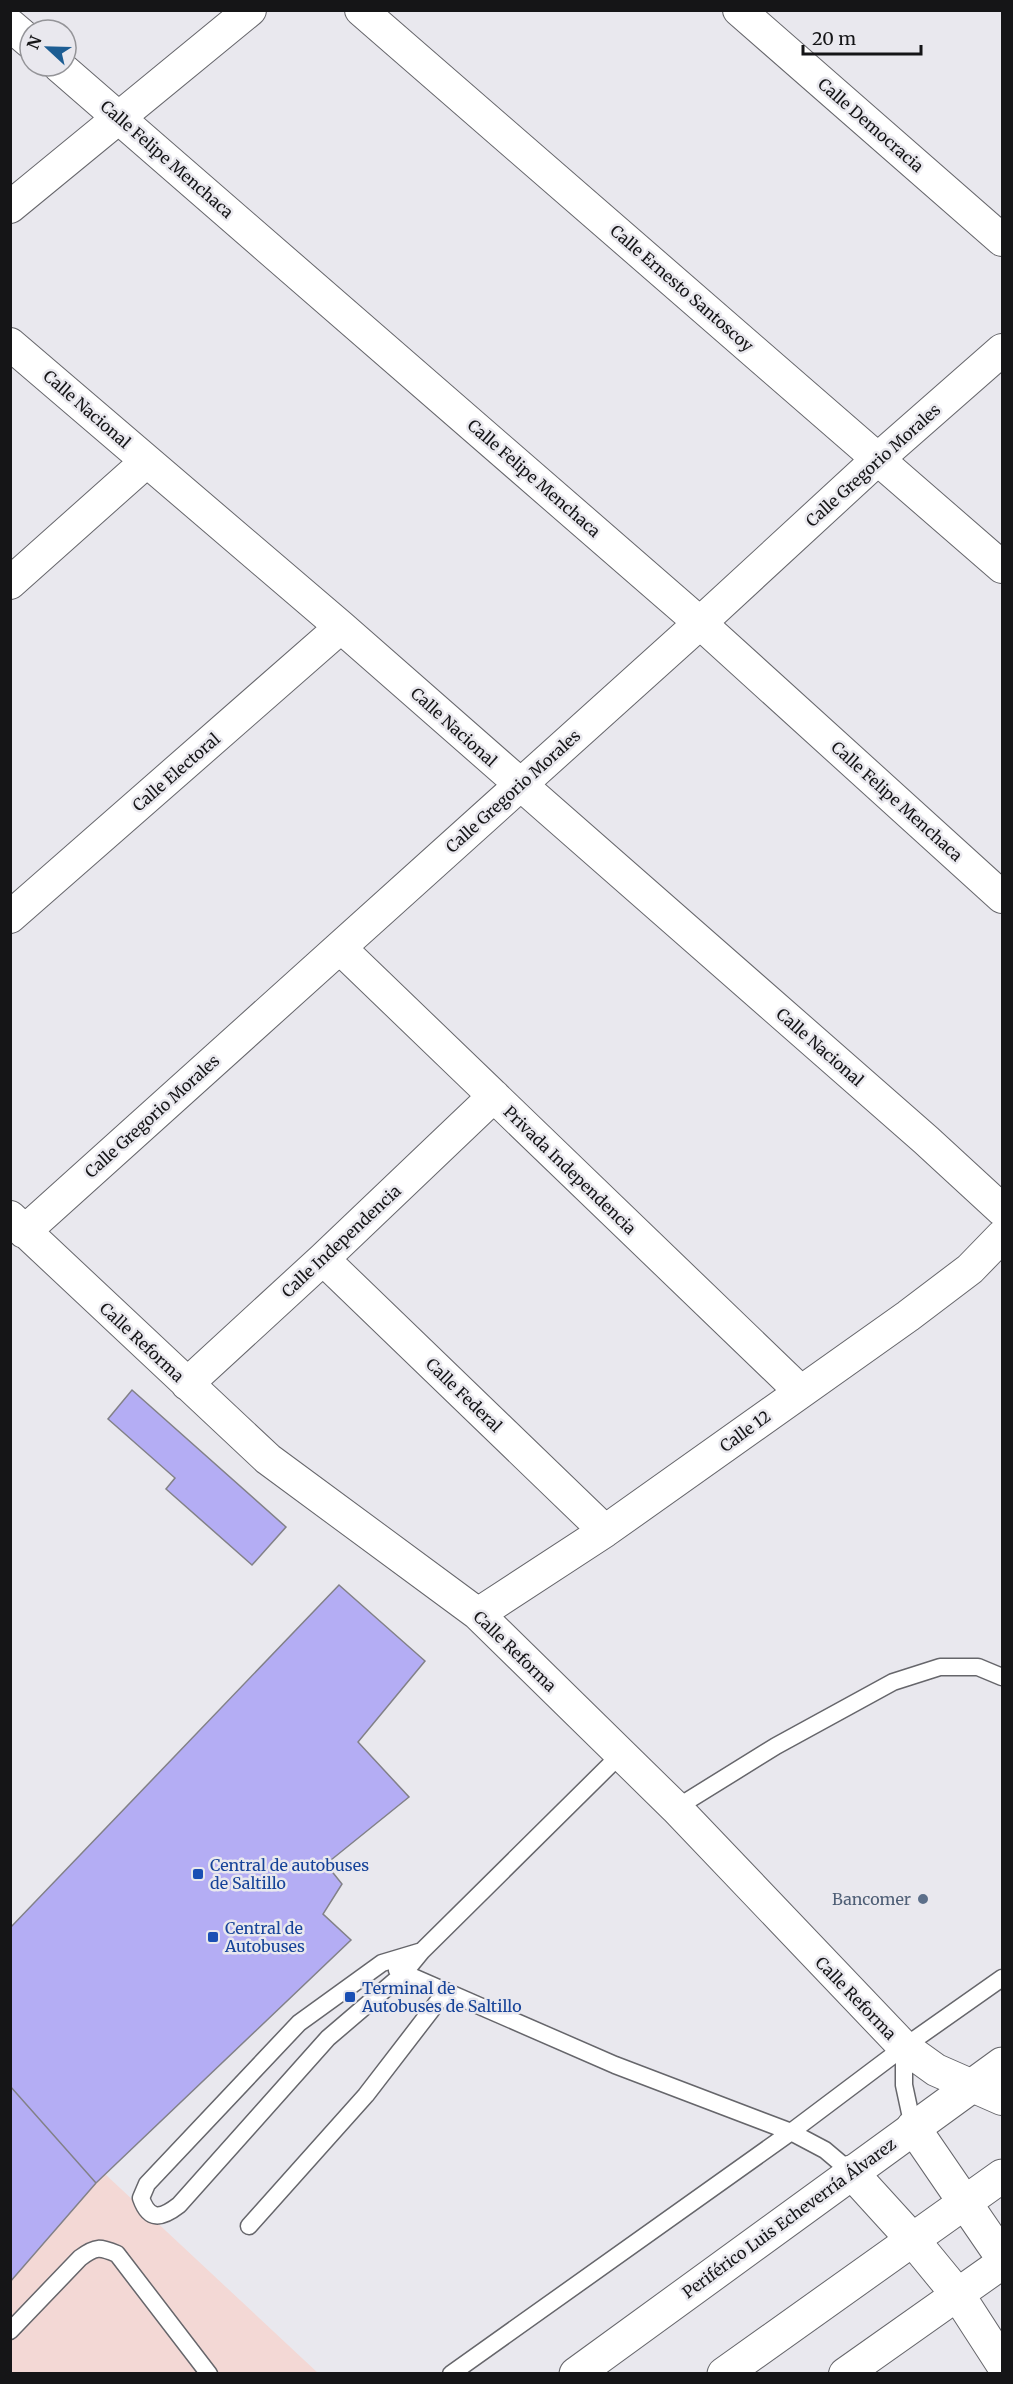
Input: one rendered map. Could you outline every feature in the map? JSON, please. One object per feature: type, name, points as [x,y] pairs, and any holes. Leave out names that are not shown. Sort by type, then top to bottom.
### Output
[{"type":"main road","name":"Periférico Luis Echeverría Álvarez","points":[[576,2373],[1002,2064]]},
{"type":"main road","points":[[913,2127],[1002,2256]]},
{"type":"main road","points":[[851,2172],[912,2239],[958,2295],[1002,2363]]},
{"type":"main road","points":[[724,2373],[1002,2176]]},
{"type":"street","points":[[10,207],[250,10]]},
{"type":"street","name":"Calle Ernesto Santoscoy","points":[[361,10],[1002,567]]},
{"type":"street","name":"Calle Democracia","points":[[739,10],[1002,240]]},
{"type":"street","name":"Calle Felipe Menchaca","points":[[73,78],[700,623],[1002,897]]},
{"type":"street","name":"Calle Nacional","points":[[10,344],[341,627],[899,1116],[1002,1210]]},
{"type":"street","name":"Calle Gregorio Morales","points":[[17,1225],[340,948],[879,458],[1002,350]]},
{"type":"street","points":[[10,583],[147,461]]},
{"type":"street","name":"Calle Electoral","points":[[10,917],[341,627]]},
{"type":"street","name":"Privada Independencia","points":[[340,948],[800,1391]]},
{"type":"street","name":"Calle Independencia","points":[[187,1383],[323,1259],[494,1096]]},
{"type":"street","name":"Calle Reforma","points":[[17,1225],[268,1460],[478,1614],[676,1808],[904,2048],[936,2070],[1002,2099]]},
{"type":"street","name":"Calle 12","points":[[478,1614],[605,1530],[908,1316],[970,1269],[1002,1236]]},
{"type":"street","name":"Calle Federal","points":[[323,1259],[605,1530]]},
{"type":"street","points":[[844,2373],[1002,2263]]},
{"type":"lane","points":[[676,1808],[776,1746],[893,1682],[939,1667],[978,1667],[1002,1677]]},
{"type":"lane","points":[[422,1951],[382,1963],[299,2023],[147,2184],[141,2198],[145,2208],[154,2216],[160,2216],[168,2214],[178,2205],[328,2038],[404,1973],[422,1951],[621,1754]]},
{"type":"lane","points":[[382,1963],[615,2065],[791,2132],[825,2150],[851,2172]]},
{"type":"lane","points":[[451,2373],[791,2132],[1002,1978]]},
{"type":"lane","points":[[249,2226],[366,2095],[446,1991]]},
{"type":"lane","points":[[904,2048],[904,2085],[913,2127]]},
{"type":"lane","points":[[10,2331],[81,2258],[92,2250],[102,2248],[117,2254],[209,2373]]},
{"type":"shaded area","points":[[10,2086],[13,2088],[318,2373],[11,2373]]},
{"type":"building","points":[[132,1390],[286,1527],[252,1565],[166,1489],[175,1478],[108,1419]]},
{"type":"building","name":"Central de autobuses de Saltillo","points":[[339,1585],[425,1661],[358,1742],[409,1797],[326,1864],[342,1884],[323,1914],[351,1940],[96,2183],[10,2086],[10,1928]]},
{"type":"building","points":[[10,2086],[96,2183],[10,2282]]},
{"type":"place","name":"Central de autobuses de Saltillo","points":[[198,1874]]},
{"type":"place","name":"Bancomer","points":[[923,1899]]},
{"type":"place","name":"Central de Autobuses","points":[[213,1937]]},
{"type":"place","name":"Terminal de Autobuses de Saltillo","points":[[350,1997]]}]
